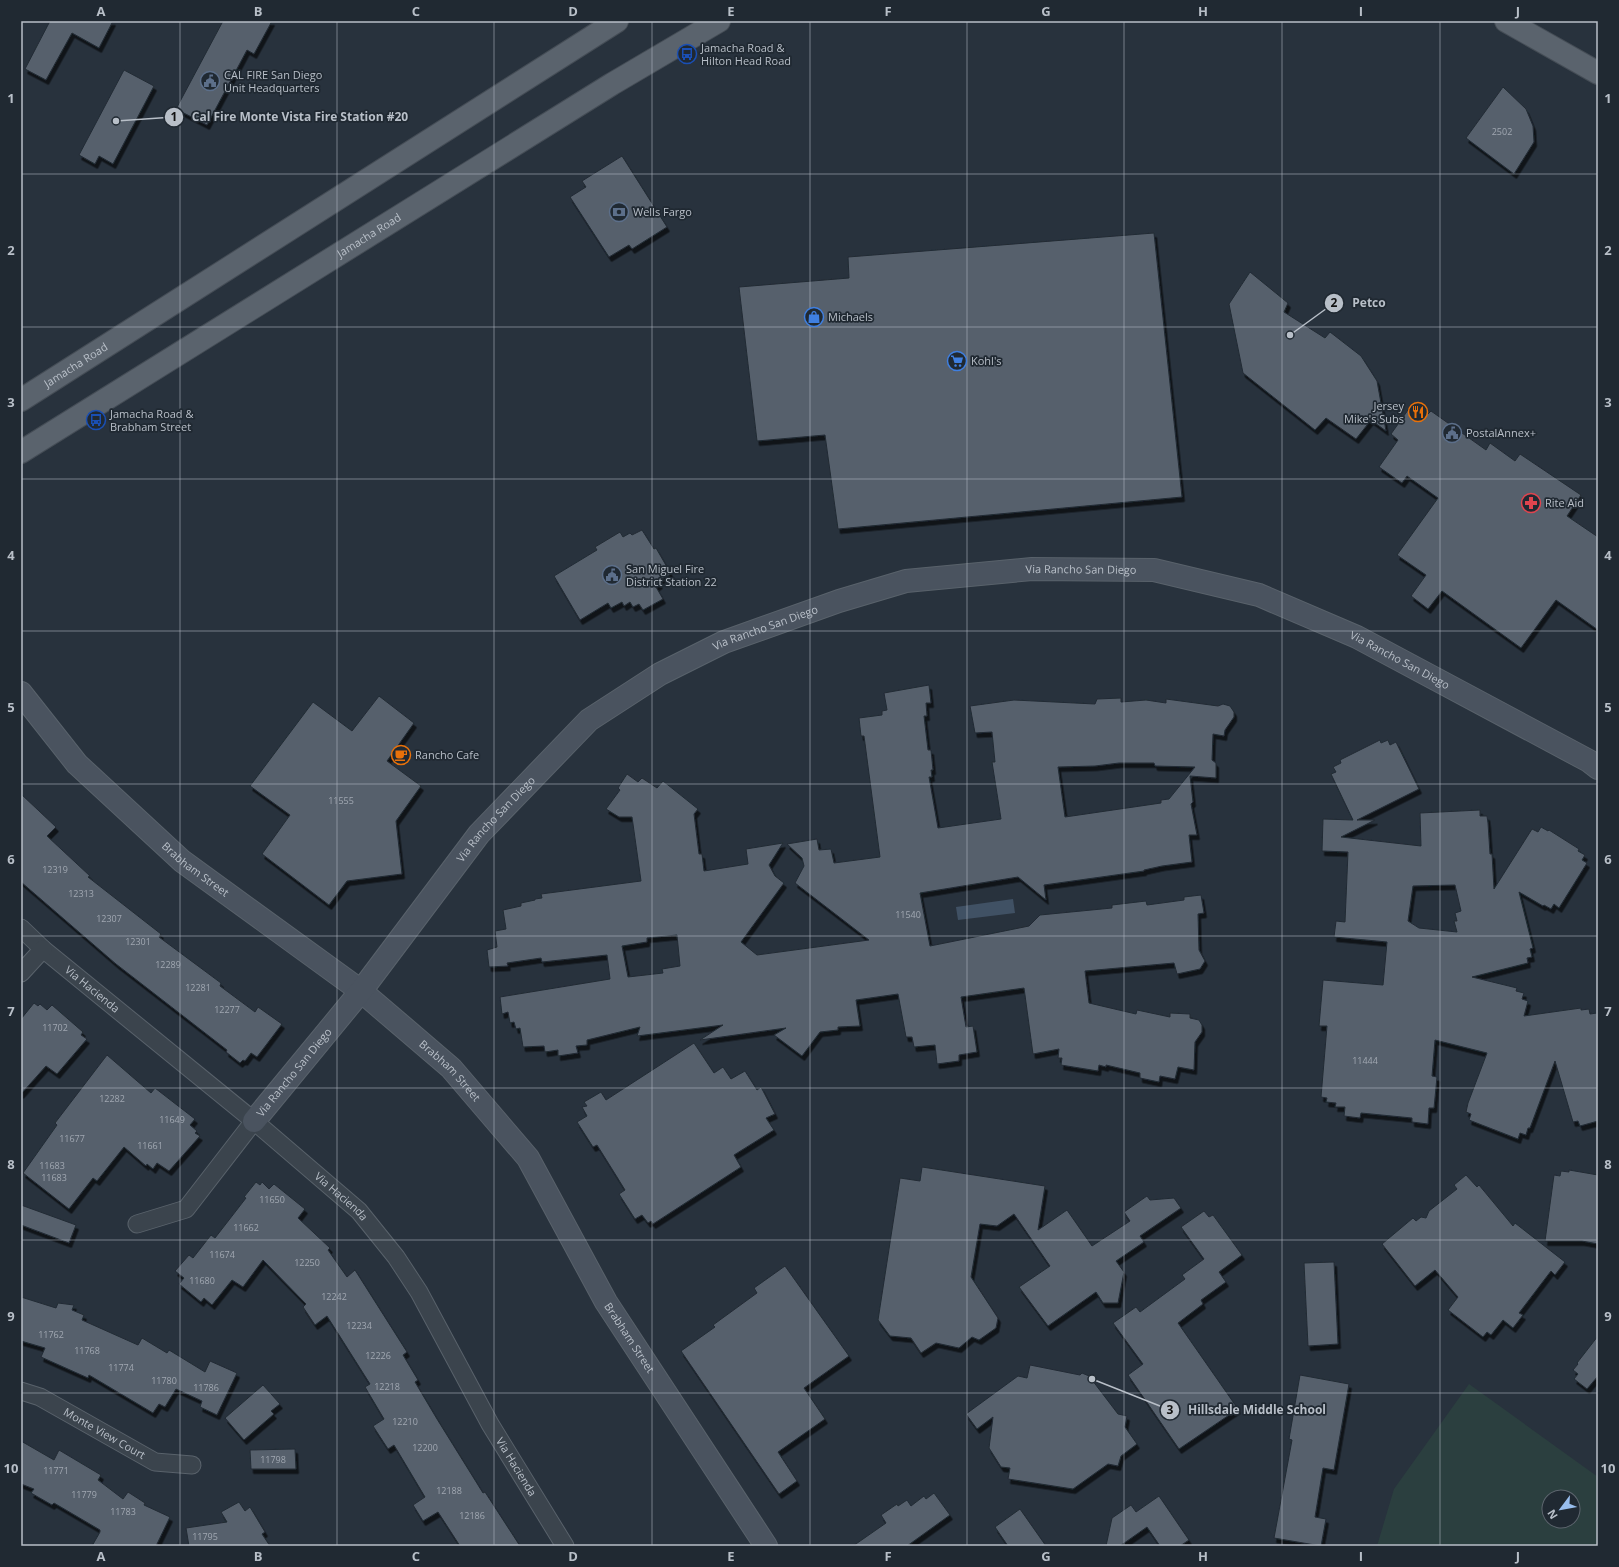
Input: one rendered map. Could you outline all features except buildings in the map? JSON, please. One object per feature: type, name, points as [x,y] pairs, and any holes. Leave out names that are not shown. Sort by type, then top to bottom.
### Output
[{"type":"main road","name":"Jamacha Road","points":[[21,400],[617,21]]},
{"type":"main road","name":"Jamacha Road","points":[[21,452],[605,88],[719,21]]},
{"type":"main road","points":[[1506,21],[1598,73]]},
{"type":"street","name":"Via Rancho San Diego","points":[[137,1224],[186,1209],[254,1121],[361,991],[479,834],[589,720],[660,674],[724,642],[839,601],[906,581],[1032,569],[1154,570],[1259,595],[1357,637],[1589,761],[1598,768]]},
{"type":"street","name":"Brabham Street","points":[[21,693],[77,764],[182,861],[361,991],[451,1068],[528,1158],[606,1302],[766,1546]]},
{"type":"street","name":"Via Hacienda","points":[[21,928],[43,949],[254,1121],[359,1211],[396,1257],[419,1292],[490,1424],[565,1546]]},
{"type":"street","points":[[21,973],[43,949]]},
{"type":"street","name":"Monte View Court","points":[[21,1391],[40,1397],[155,1462],[192,1465]]},
{"type":"green space","points":[[1469,1384],[1598,1477],[1598,1546],[1377,1546],[1394,1489]]},
{"type":"water","points":[[1013,899],[1015,913],[958,920],[956,907]]},
{"type":"place","name":"Jamacha Road & Hilton Head Road","points":[[687,54]]},
{"type":"place","name":"CAL FIRE San Diego Unit Headquarters","points":[[210,81]]},
{"type":"place","name":"Cal Fire Monte Vista Fire Station #20","points":[[116,121]]},
{"type":"place","name":"Wells Fargo","points":[[619,212]]},
{"type":"place","name":"Michaels","points":[[814,317]]},
{"type":"place","name":"Petco","points":[[1290,335]]},
{"type":"place","name":"Kohl's","points":[[957,361]]},
{"type":"place","name":"Jersey Mike's Subs","points":[[1418,412]]},
{"type":"place","name":"Jamacha Road & Brabham Street","points":[[96,420]]},
{"type":"place","name":"PostalAnnex+","points":[[1452,433]]},
{"type":"place","name":"Rite Aid","points":[[1531,503]]},
{"type":"place","name":"San Miguel Fire District Station 22","points":[[612,575]]},
{"type":"place","name":"Rancho Cafe","points":[[401,755]]},
{"type":"place","name":"Hillsdale Middle School","points":[[1092,1379]]}]
